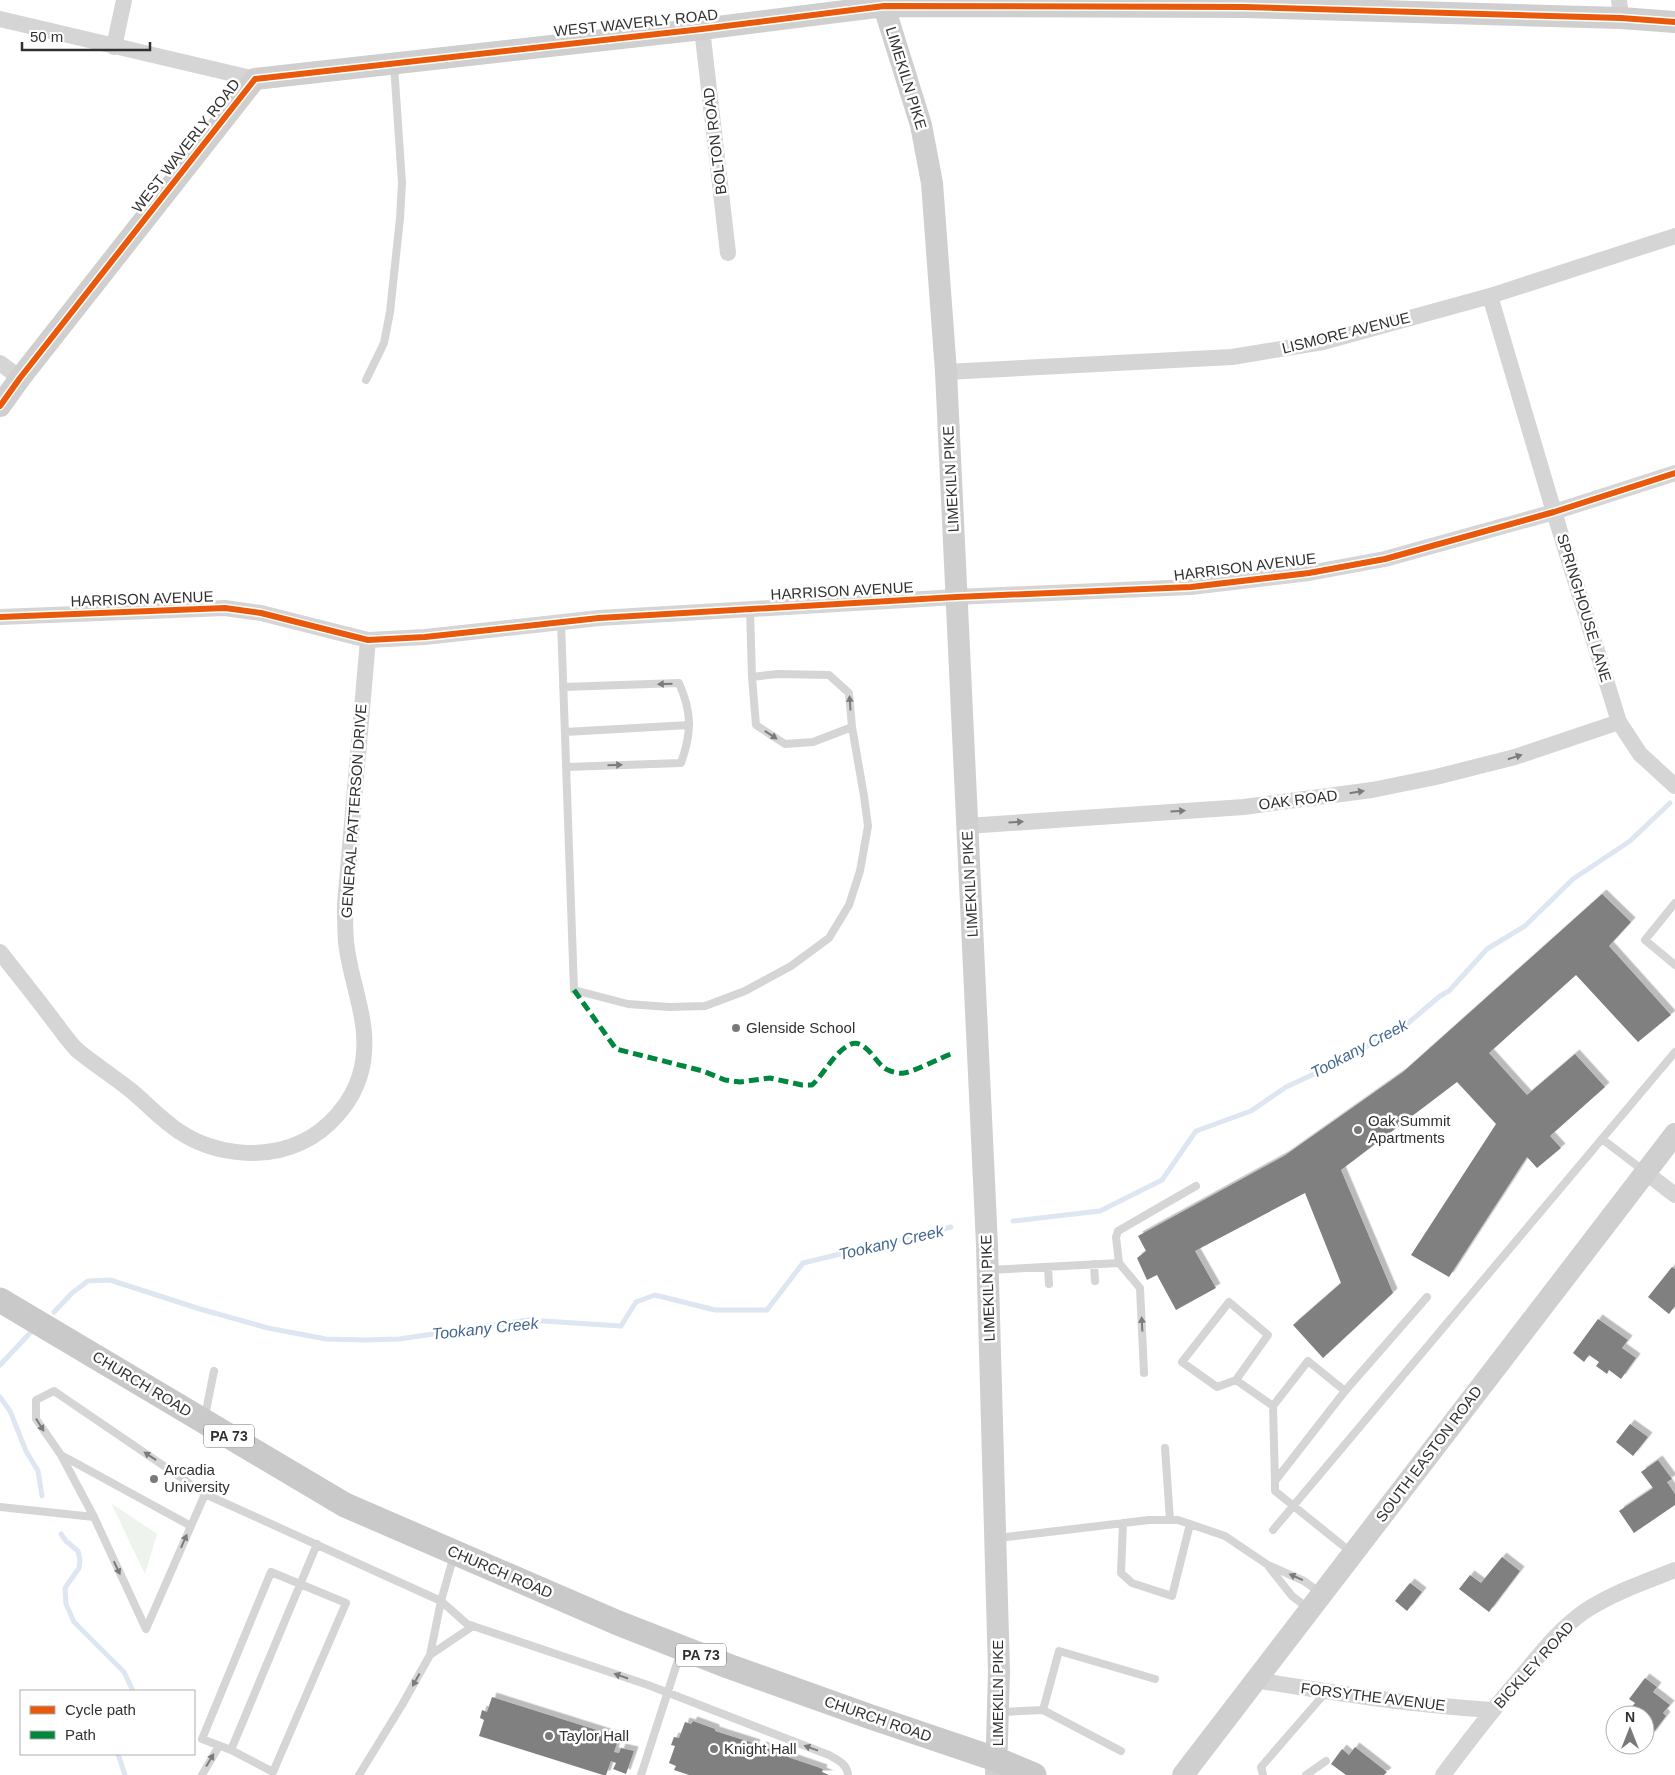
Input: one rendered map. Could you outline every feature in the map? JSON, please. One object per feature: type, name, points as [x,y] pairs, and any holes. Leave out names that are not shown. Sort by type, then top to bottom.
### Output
[{"type":"main road","name":"WEST WAVERLY ROAD","points":[[0,406],[255,79],[702,29],[884,3],[1245,4],[1620,9],[1675,22]]},
{"type":"main road","name":"LIMEKILN PIKE","points":[[884,3],[921,125],[932,183],[946,372],[987,1270],[999,1672],[997,1767]]},
{"type":"main road","name":"SOUTH EASTON ROAD","points":[[1183,1775],[1675,1134]]},
{"type":"main road","name":"CHURCH ROAD","points":[[0,1300],[345,1505],[618,1623],[868,1716],[997,1767],[1034,1775]]},
{"type":"street","points":[[114,47],[124,0]]},
{"type":"street","points":[[0,19],[255,79]]},
{"type":"street","name":"BOLTON ROAD","points":[[702,29],[728,253]]},
{"type":"street","name":"LISMORE AVENUE","points":[[946,372],[1232,357],[1323,342],[1490,296],[1675,236]]},
{"type":"street","name":"SPRINGHOUSE LANE","points":[[1490,296],[1619,722],[1640,754],[1675,786]]},
{"type":"street","points":[[0,363],[20,378]]},
{"type":"street","name":"HARRISON AVENUE","points":[[0,617],[226,608],[261,613],[368,640],[425,637],[599,618],[956,597],[1191,587],[1309,573],[1385,559],[1554,512],[1675,473]]},
{"type":"street","name":"GENERAL PATTERSON DRIVE","points":[[0,952],[76,1049],[134,1093],[181,1134],[224,1150],[257,1153],[292,1147],[308,1140],[321,1130],[344,1108],[352,1093],[360,1076],[366,1041],[346,943],[345,904],[368,640]]},
{"type":"street","name":"OAK ROAD","points":[[967,826],[1244,807],[1372,790],[1436,777],[1515,757],[1619,722]]},
{"type":"street","points":[[1645,1172],[1675,1195]]},
{"type":"street","name":"BICKLEY ROAD","points":[[1443,1775],[1492,1710],[1556,1637],[1584,1612],[1621,1591],[1675,1570]]},
{"type":"street","name":"FORSYTHE AVENUE","points":[[1255,1680],[1326,1692],[1437,1706],[1492,1710]]},
{"type":"lane","points":[[366,380],[384,343],[390,312],[400,218],[402,183],[394,63]]},
{"type":"lane","points":[[750,609],[752,677],[756,725],[785,744],[813,742],[852,727]]},
{"type":"lane","points":[[561,622],[574,990],[628,1004],[669,1007],[705,1006],[745,991],[791,966],[829,938],[849,905],[860,871],[868,826],[852,727],[849,693],[829,675],[777,674],[752,677]]},
{"type":"lane","points":[[563,686],[679,683],[688,704],[689,725],[688,744],[681,763],[566,767]]},
{"type":"lane","points":[[565,732],[689,725]]},
{"type":"lane","points":[[1675,904],[1645,940],[1675,965]]},
{"type":"lane","points":[[1273,1530],[1675,1052]]},
{"type":"lane","points":[[1602,1139],[1645,1172]]},
{"type":"lane","points":[[1144,1373],[1140,1288],[1119,1263],[1116,1237],[1118,1231],[1196,1186]]},
{"type":"lane","points":[[987,1270],[1119,1263]]},
{"type":"lane","points":[[1094,1264],[1095,1281]]},
{"type":"lane","points":[[1048,1267],[1049,1284]]},
{"type":"lane","points":[[1275,1481],[1345,1391],[1427,1297]]},
{"type":"lane","points":[[1230,1302],[1268,1335],[1236,1380],[1217,1387],[1182,1362],[1230,1302]]},
{"type":"lane","points":[[1345,1391],[1308,1361],[1273,1406],[1275,1491],[1352,1553]]},
{"type":"lane","points":[[204,1421],[214,1371]]},
{"type":"lane","points":[[1236,1380],[1273,1406]]},
{"type":"lane","points":[[205,1494],[146,1629],[94,1517],[60,1455],[36,1420],[36,1400],[54,1391],[205,1494],[441,1601],[467,1624],[666,1692],[829,1755],[843,1763],[848,1775]]},
{"type":"lane","points":[[1165,1448],[1170,1520]]},
{"type":"lane","points":[[60,1455],[191,1526]]},
{"type":"lane","points":[[0,1507],[94,1517]]},
{"type":"lane","points":[[995,1538],[1148,1520],[1178,1520],[1225,1536],[1268,1565],[1304,1581],[1315,1601]]},
{"type":"lane","points":[[1123,1523],[1121,1573],[1132,1583],[1172,1596],[1190,1524]]},
{"type":"lane","points":[[231,1750],[317,1544]]},
{"type":"lane","points":[[359,1775],[395,1717],[430,1654],[441,1601],[455,1552]]},
{"type":"lane","points":[[1268,1565],[1292,1596],[1315,1601]]},
{"type":"lane","points":[[271,1572],[346,1603],[272,1774],[231,1750],[219,1746],[202,1739],[271,1572]]},
{"type":"lane","points":[[430,1654],[474,1626]]},
{"type":"lane","points":[[641,1775],[666,1692],[682,1648]]},
{"type":"lane","points":[[1043,1710],[1059,1651],[1155,1679]]},
{"type":"lane","points":[[1263,1775],[1261,1767],[1326,1692]]},
{"type":"lane","points":[[999,1712],[1043,1710],[1120,1752]]},
{"type":"lane","points":[[202,1775],[219,1746]]},
{"type":"lane","points":[[1306,1775],[1326,1761]]},
{"type":"shaded area","points":[[111,1503],[157,1534],[145,1574]]},
{"type":"building","name":"Oak Summit Apartments","points":[[1602,894],[1631,922],[1609,946],[1671,1015],[1638,1042],[1576,975],[1489,1053],[1527,1095],[1575,1054],[1605,1087],[1550,1136],[1561,1148],[1537,1168],[1527,1157],[1449,1277],[1411,1255],[1496,1124],[1457,1082],[1341,1170],[1393,1293],[1323,1358],[1293,1325],[1341,1283],[1305,1193],[1195,1251],[1216,1288],[1176,1310],[1157,1275],[1147,1280],[1137,1258],[1146,1251],[1138,1236],[1284,1156],[1403,1072]]},
{"type":"building","points":[[1672,1267],[1675,1269],[1675,1306],[1669,1314],[1648,1297]]},
{"type":"building","points":[[1598,1319],[1628,1340],[1622,1348],[1636,1358],[1621,1379],[1609,1370],[1607,1374],[1596,1366],[1599,1362],[1589,1355],[1584,1362],[1573,1353]]},
{"type":"building","points":[[1630,1424],[1648,1437],[1633,1456],[1616,1442]]},
{"type":"building","points":[[1658,1460],[1672,1479],[1667,1482],[1675,1494],[1675,1505],[1634,1533],[1619,1511],[1653,1488],[1641,1472]]},
{"type":"building","points":[[1502,1557],[1520,1571],[1489,1612],[1459,1589],[1470,1575],[1481,1583]]},
{"type":"building","points":[[1410,1583],[1422,1592],[1407,1611],[1395,1601]]},
{"type":"building","points":[[1645,1678],[1657,1687],[1653,1692],[1670,1705],[1663,1713],[1666,1716],[1655,1731],[1655,1705],[1634,1705],[1635,1703],[1629,1699]]},
{"type":"building","name":"Taylor Hall","points":[[492,1697],[619,1737],[614,1752],[619,1753],[621,1748],[634,1751],[626,1774],[613,1769],[616,1763],[611,1761],[606,1775],[603,1775],[479,1736],[484,1720],[480,1718],[482,1710],[487,1712]]},
{"type":"building","name":"Knight Hall","points":[[693,1721],[715,1729],[715,1731],[756,1744],[753,1751],[759,1753],[761,1746],[823,1769],[822,1772],[829,1775],[689,1775],[674,1770],[676,1766],[669,1763],[675,1746],[671,1745],[674,1737],[679,1738],[685,1722],[691,1724]]},
{"type":"building","points":[[1355,1747],[1387,1772],[1384,1775],[1346,1775],[1331,1764],[1342,1749],[1349,1755]]},
{"type":"waterway","name":"Tookany Creek","points":[[1013,1221],[1100,1211],[1162,1180],[1196,1131],[1251,1111],[1286,1087],[1331,1066],[1407,1024],[1440,996],[1449,991],[1487,949],[1525,926],[1573,879],[1630,841],[1670,803]]},
{"type":"waterway","name":"Tookany Creek","points":[[54,1312],[72,1293],[88,1281],[110,1280],[200,1309],[268,1328],[326,1339],[399,1339],[528,1320],[621,1326],[636,1302],[655,1295],[715,1310],[767,1310],[803,1263],[951,1227]]},
{"type":"waterway","name":"Tookany Creek","points":[[0,1365],[30,1333]]},
{"type":"waterway","points":[[0,1397],[10,1411],[26,1451],[38,1471],[42,1496]]},
{"type":"waterway","points":[[61,1534],[78,1551],[80,1560],[79,1568],[65,1588],[66,1604],[74,1622],[124,1672],[133,1690]]},
{"type":"waterway","points":[[118,1755],[125,1775]]},
{"type":"marked path","points":[[574,990],[616,1049],[703,1071],[725,1080],[740,1082],[770,1078],[802,1085],[812,1085],[838,1053],[855,1043],[866,1048],[884,1067],[898,1073],[914,1070],[951,1054]]},
{"type":"cycle path","points":[[0,406],[255,79],[702,29],[884,6],[1244,7],[1621,18],[1675,22]]},
{"type":"cycle path","points":[[0,617],[225,608],[261,613],[368,640],[425,637],[599,618],[956,597],[1191,587],[1309,573],[1385,559],[1554,512],[1675,473]]},
{"type":"place","name":"Glenside School","points":[[736,1028]]},
{"type":"place","name":"Oak Summit Apartments","points":[[1358,1130]]},
{"type":"place","name":"Arcadia University","points":[[154,1479]]},
{"type":"place","name":"Taylor Hall","points":[[549,1736]]},
{"type":"place","name":"Knight Hall","points":[[714,1749]]}]
